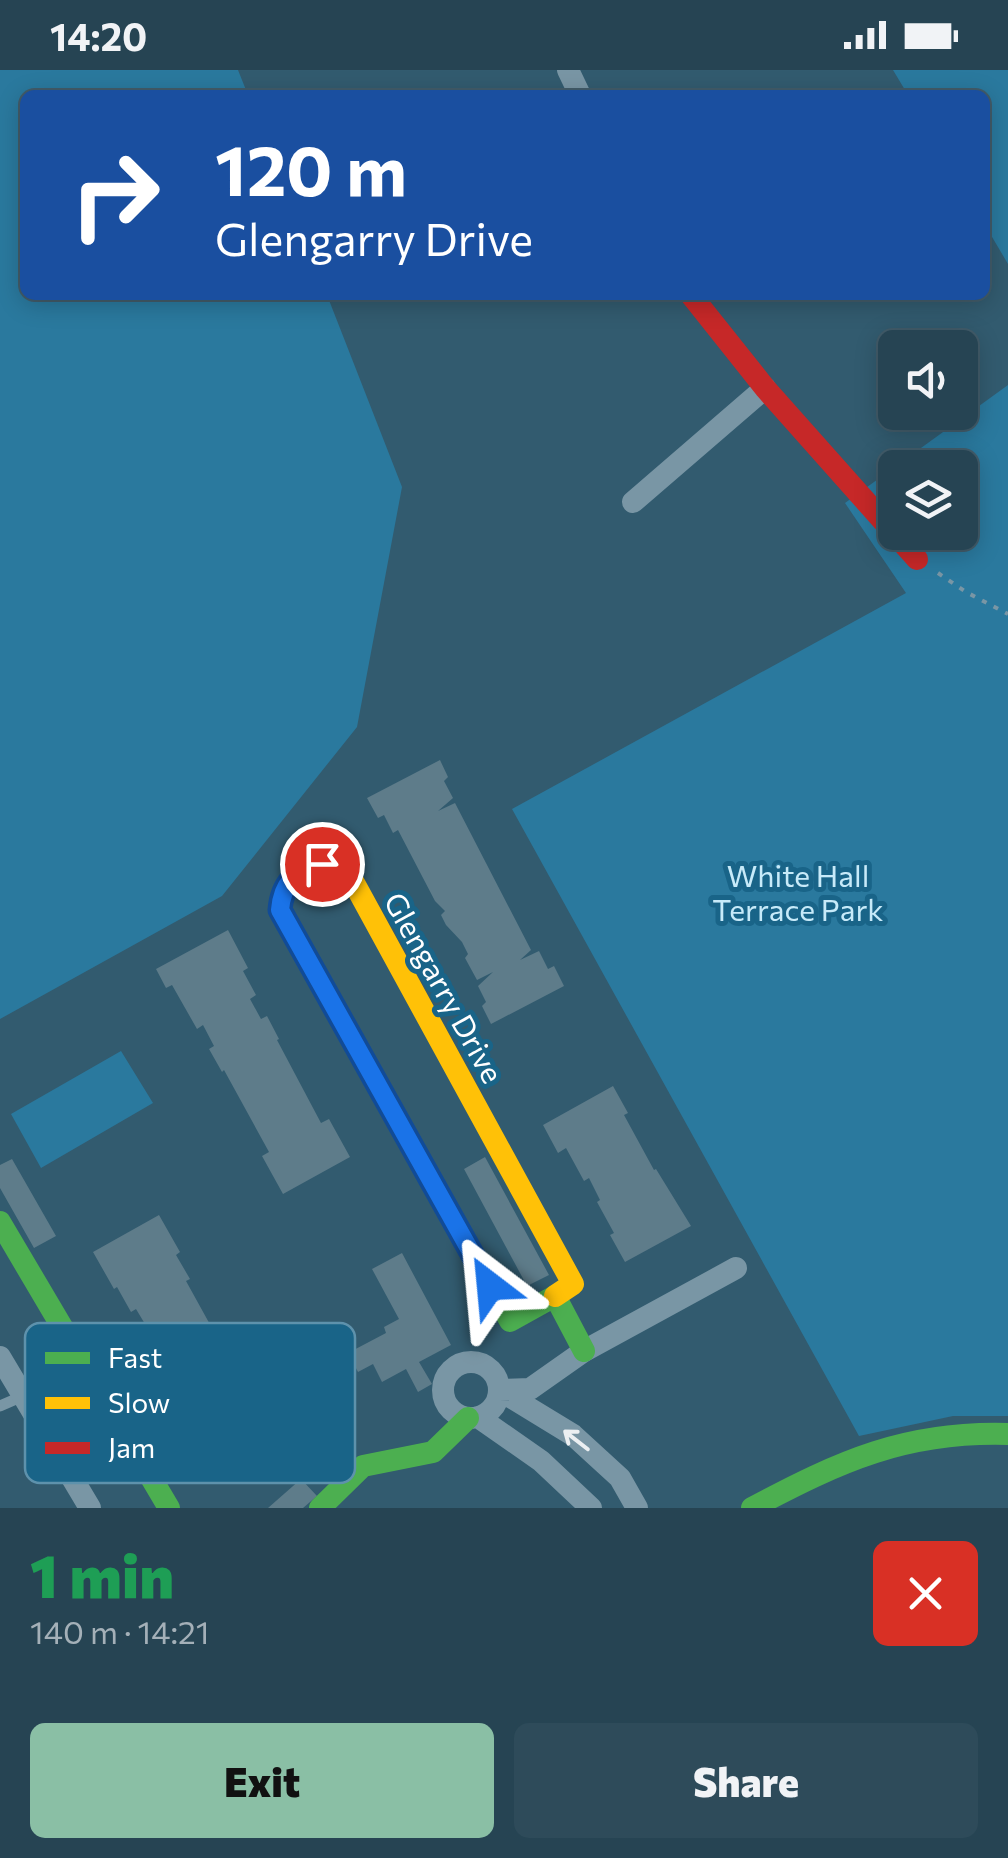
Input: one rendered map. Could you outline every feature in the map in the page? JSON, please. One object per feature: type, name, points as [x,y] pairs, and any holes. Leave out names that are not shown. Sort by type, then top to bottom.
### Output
[{"type":"street","points":[[695,300],[764,388],[917,558]]},
{"type":"street","points":[[634,502],[764,388]]},
{"type":"street","name":"Glengarry Drive","points":[[322,864],[348,872],[573,1284],[555,1296],[510,1321],[280,910],[281,897],[296,874],[322,864]]},
{"type":"street","points":[[0,1222],[60,1323]]},
{"type":"street","points":[[499,1390],[530,1389],[584,1352],[736,1268]]},
{"type":"street","points":[[555,1296],[584,1352]]},
{"type":"street","points":[[0,1357],[25,1399]]},
{"type":"street","points":[[355,1473],[362,1466],[433,1452],[473,1418],[493,1408],[499,1390],[493,1372],[477,1362],[451,1369],[443,1395],[452,1411],[473,1418],[541,1461],[592,1508]]},
{"type":"street","points":[[499,1390],[573,1435],[620,1478],[637,1508]]},
{"type":"street","points":[[752,1508],[843,1461],[870,1452],[942,1436],[1008,1434]]},
{"type":"street","points":[[75,1483],[90,1508]]},
{"type":"street","points":[[154,1483],[169,1508]]},
{"type":"street","points":[[320,1508],[345,1483]]},
{"type":"lane","points":[[0,1406],[23,1396]]},
{"type":"path","points":[[917,558],[966,592],[1008,614]]},
{"type":"green space","points":[[0,70],[238,70],[246,90],[20,90],[20,300],[329,300],[402,487],[357,727],[222,896],[0,1019]]},
{"type":"green space","points":[[893,70],[1008,70],[1008,264],[990,233],[990,90],[905,90]]},
{"type":"green space","name":"White Hall Terrace Park","points":[[1008,385],[1008,1416],[953,1416],[859,1436],[512,809],[906,593],[845,503],[878,479],[878,550],[978,550],[978,450],[918,450],[946,430],[978,430],[978,407]]},
{"type":"green space","points":[[121,1051],[153,1103],[41,1168],[11,1114]]},
{"type":"building","points":[[440,760],[448,777],[444,781],[453,798],[438,811],[455,803],[531,950],[520,960],[539,951],[548,969],[554,966],[564,986],[491,1024],[478,986],[493,972],[477,980],[465,958],[468,954],[462,942],[446,925],[441,915],[445,911],[435,901],[398,830],[393,833],[384,815],[378,818],[367,798]]},
{"type":"building","points":[[228,930],[248,968],[243,971],[256,995],[250,999],[261,1019],[267,1016],[321,1123],[329,1119],[350,1157],[283,1194],[262,1156],[269,1152],[209,1049],[214,1046],[203,1025],[197,1029],[172,985],[166,988],[156,969]]},
{"type":"building","points":[[613,1086],[654,1170],[691,1226],[625,1262],[610,1235],[614,1233],[589,1178],[584,1181],[566,1148],[558,1153],[543,1125]]},
{"type":"building","points":[[485,1157],[549,1275],[527,1286],[464,1169]]},
{"type":"building","points":[[12,1159],[56,1236],[34,1248],[0,1188],[0,1165]]},
{"type":"building","points":[[159,1215],[180,1252],[176,1255],[190,1279],[186,1281],[209,1323],[144,1323],[136,1309],[131,1312],[117,1287],[114,1289],[93,1252]]},
{"type":"building","points":[[402,1253],[451,1345],[419,1362],[432,1384],[418,1392],[406,1369],[382,1382],[373,1364],[358,1372],[355,1366],[355,1349],[386,1333],[384,1327],[399,1319],[372,1269]]},
{"type":"building","points":[[296,1483],[305,1483],[317,1496],[303,1508],[268,1508]]},
{"type":"traffic: fast","points":[[315,866],[290,882],[280,910],[510,1321],[555,1296],[584,1351]]},
{"type":"traffic: fast","points":[[0,1222],[60,1323]]},
{"type":"traffic: fast","points":[[355,1474],[363,1466],[433,1452],[468,1418]]},
{"type":"traffic: fast","points":[[752,1508],[815,1476],[875,1452],[937,1438],[1008,1434]]},
{"type":"traffic: fast","points":[[154,1483],[169,1508]]},
{"type":"traffic: fast","points":[[320,1508],[346,1483]]},
{"type":"traffic: slow","points":[[315,866],[348,872],[573,1284],[555,1296]]},
{"type":"traffic: jam","points":[[695,300],[765,388],[917,559]]},
{"type":"route","points":[[322,864],[296,874],[281,897],[280,910],[490,1286]]}]
